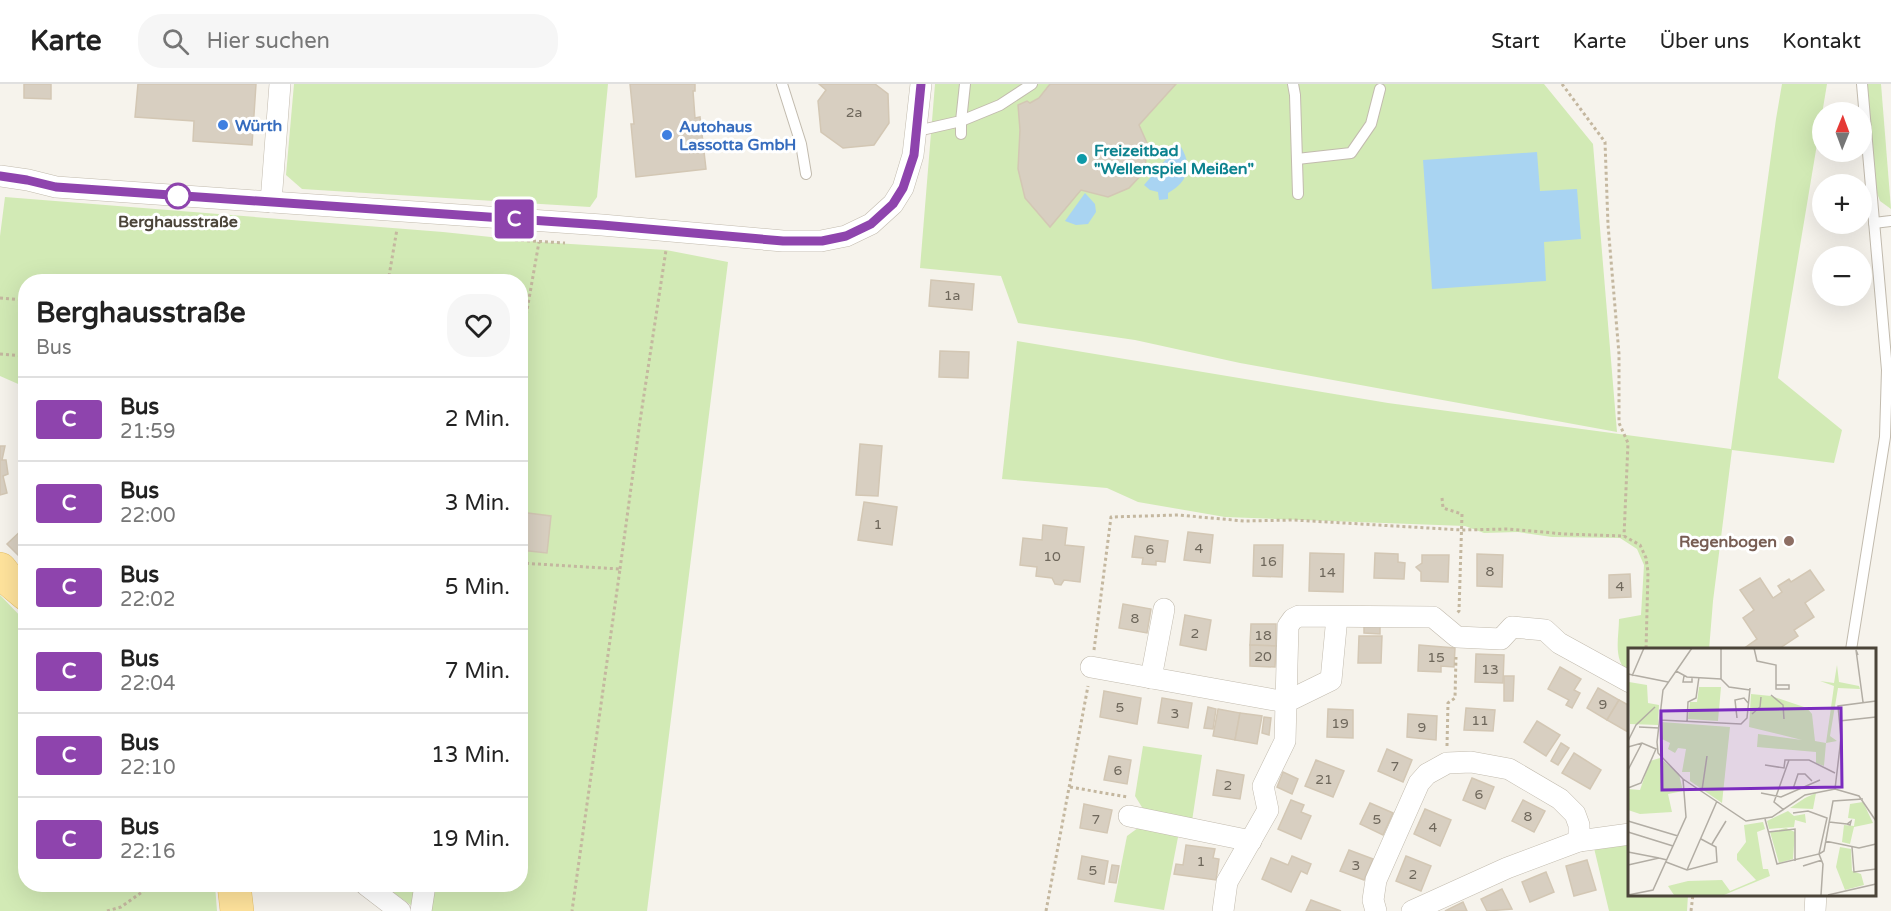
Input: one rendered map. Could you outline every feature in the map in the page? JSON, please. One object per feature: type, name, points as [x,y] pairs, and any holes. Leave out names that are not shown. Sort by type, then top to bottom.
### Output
[{"type":"main road","points":[[0,569],[18,587]]},
{"type":"main road","points":[[235,892],[237,911]]},
{"type":"street","points":[[271,202],[280,84]]},
{"type":"street","points":[[0,176],[56,187],[602,225],[783,241],[822,241],[846,236],[871,224],[893,204],[909,172],[917,131],[921,84]]},
{"type":"street","points":[[1151,678],[1164,609]]},
{"type":"street","points":[[1223,911],[1227,882],[1268,810],[1263,786],[1285,741],[1288,626],[1293,619],[1299,616],[1433,617],[1450,631],[1502,639],[1512,627],[1545,630],[1559,643],[1628,681]]},
{"type":"street","points":[[1091,667],[1286,702],[1330,680],[1337,617]]},
{"type":"street","points":[[1376,911],[1373,900],[1376,880],[1419,783],[1435,768],[1447,763],[1471,762],[1509,769],[1560,799],[1575,814],[1579,825],[1579,841]]},
{"type":"street","points":[[1129,816],[1251,841]]},
{"type":"street","points":[[1412,911],[1507,868],[1579,841],[1628,834]]},
{"type":"street","points":[[375,892],[400,911]]},
{"type":"street","points":[[421,911],[424,892]]},
{"type":"street","points":[[1815,911],[1816,896]]},
{"type":"lane","points":[[782,84],[801,144],[806,174]]},
{"type":"lane","points":[[961,134],[965,84]]},
{"type":"lane","points":[[917,131],[961,121],[1000,105],[1032,84]]},
{"type":"lane","points":[[1293,84],[1298,194]]},
{"type":"lane","points":[[1851,648],[1885,438],[1887,404],[1887,370],[1862,84]]},
{"type":"lane","points":[[1297,159],[1351,153],[1371,124],[1380,89]]},
{"type":"lane","points":[[1874,223],[1891,222]]},
{"type":"path","points":[[1562,84],[1605,142],[1608,225],[1619,354],[1619,423],[1628,442],[1624,536]]},
{"type":"path","points":[[389,274],[398,229]]},
{"type":"path","points":[[528,305],[539,242]]},
{"type":"path","points":[[572,911],[666,250]]},
{"type":"path","points":[[0,298],[18,299]]},
{"type":"path","points":[[0,354],[18,355]]},
{"type":"path","points":[[1442,498],[1443,507],[1462,514],[1458,611],[1450,631],[1455,698],[1448,703],[1447,763]]},
{"type":"path","points":[[1046,911],[1091,667],[1111,517],[1178,515],[1244,521],[1294,520],[1462,530],[1508,529],[1624,536],[1640,545],[1646,558],[1648,572],[1646,648]]},
{"type":"path","points":[[528,563],[620,569]]},
{"type":"path","points":[[1070,787],[1130,797],[1129,816]]},
{"type":"path","points":[[107,911],[121,907],[142,892]]},
{"type":"path","points":[[1691,911],[1693,896]]},
{"type":"green space","points":[[294,84],[608,84],[597,197],[590,207],[302,189],[286,175]]},
{"type":"green space","points":[[935,84],[1544,84],[1593,144],[1617,432],[1240,363],[1135,340],[1018,323],[1001,276],[920,268]]},
{"type":"green space","points":[[1782,84],[1827,84],[1824,102],[1812,102],[1812,162],[1814,162],[1778,378],[1842,430],[1834,463],[1732,450],[1709,648],[1628,648],[1628,672],[1624,669],[1618,649],[1619,619],[1641,615],[1644,565],[1637,549],[1620,538],[1552,537],[1518,532],[1484,533],[1465,526],[1225,517],[1138,502],[1107,488],[1002,479],[1017,341],[1388,403],[1731,449]]},
{"type":"green space","points":[[1865,84],[1881,84],[1891,209],[1880,201],[1877,193],[1872,148],[1872,102],[1867,102]]},
{"type":"green space","points":[[5,197],[443,232],[539,242],[666,250],[728,262],[647,911],[419,911],[393,892],[528,892],[528,274],[18,274],[18,384],[0,376],[0,236]]},
{"type":"green space","points":[[0,595],[18,614],[18,892],[216,892],[217,911],[0,911]]},
{"type":"green space","points":[[1143,746],[1202,755],[1192,821],[1145,812],[1135,796]]},
{"type":"green space","points":[[1142,825],[1179,832],[1164,910],[1114,902],[1127,836]]},
{"type":"green space","points":[[1628,840],[1628,896],[1688,896],[1687,911],[1609,911],[1594,848]]},
{"type":"water","points":[[1179,144],[1186,159],[1187,172],[1181,184],[1168,193],[1168,199],[1159,200],[1158,192],[1144,185]]},
{"type":"water","points":[[1537,152],[1540,191],[1577,189],[1581,239],[1544,242],[1546,281],[1432,289],[1423,160]]},
{"type":"water","points":[[1085,193],[1095,204],[1096,212],[1088,224],[1076,225],[1065,221]]},
{"type":"building","points":[[24,84],[51,84],[51,99],[24,98]]},
{"type":"building","points":[[138,84],[256,84],[252,145],[193,141],[194,121],[135,117]]},
{"type":"building","name":"Autohaus Lassotta GmbH","points":[[630,84],[695,84],[695,91],[693,91],[695,118],[700,117],[706,169],[636,177]]},
{"type":"building","name":"Autohaus Lassotta GmbH","points":[[819,84],[875,84],[888,94],[889,123],[874,145],[843,148],[821,132],[818,101],[826,90]]},
{"type":"building","name":"Freizeitbad \"Wellenspiel Meißen\"","points":[[1050,84],[1176,84],[1139,125],[1147,143],[1145,171],[1129,188],[1108,197],[1081,190],[1050,227],[1025,198],[1018,169],[1020,130],[1018,105],[1027,101],[1030,103],[1039,98]]},
{"type":"building","points":[[931,280],[974,284],[972,310],[929,306]]},
{"type":"building","points":[[940,351],[969,352],[968,378],[939,377]]},
{"type":"building","points":[[860,444],[882,446],[878,496],[856,495]]},
{"type":"building","points":[[0,446],[5,446],[2,460],[6,460],[8,474],[3,476],[7,493],[0,495]]},
{"type":"building","points":[[864,502],[897,507],[892,545],[858,540]]},
{"type":"building","points":[[528,513],[551,516],[547,553],[528,551]]},
{"type":"building","points":[[1043,525],[1067,528],[1065,545],[1084,547],[1080,582],[1064,580],[1061,585],[1055,584],[1052,578],[1036,576],[1037,567],[1020,565],[1023,538],[1042,540]]},
{"type":"building","points":[[1188,532],[1213,535],[1210,563],[1184,560]]},
{"type":"building","points":[[18,534],[18,555],[7,544]]},
{"type":"building","points":[[1135,536],[1168,541],[1165,562],[1156,561],[1156,565],[1142,564],[1143,558],[1132,557]]},
{"type":"building","points":[[1254,545],[1283,545],[1282,577],[1253,576]]},
{"type":"building","points":[[1310,553],[1344,554],[1343,592],[1309,591]]},
{"type":"building","points":[[1375,553],[1398,554],[1398,562],[1405,563],[1404,579],[1374,578]]},
{"type":"building","points":[[1477,554],[1503,555],[1502,587],[1477,586]]},
{"type":"building","points":[[1422,555],[1449,555],[1448,582],[1421,581],[1421,572],[1416,567],[1422,563]]},
{"type":"building","points":[[1810,570],[1824,590],[1805,603],[1814,617],[1794,630],[1798,636],[1780,648],[1744,648],[1757,639],[1743,618],[1754,610],[1740,590],[1760,578],[1773,598],[1782,592],[1778,586],[1789,579],[1791,582]]},
{"type":"building","points":[[1630,574],[1631,597],[1609,598],[1609,575]]},
{"type":"building","points":[[1123,604],[1151,609],[1147,633],[1119,628]]},
{"type":"building","points":[[1185,615],[1211,620],[1206,650],[1180,645]]},
{"type":"building","points":[[1251,624],[1276,624],[1276,646],[1250,645]]},
{"type":"building","points":[[1364,625],[1380,626],[1380,634],[1364,633]]},
{"type":"building","points":[[1359,636],[1382,636],[1381,663],[1358,663]]},
{"type":"building","points":[[1250,645],[1276,646],[1275,667],[1250,666]]},
{"type":"building","points":[[1419,645],[1455,648],[1454,667],[1441,666],[1441,672],[1418,671]]},
{"type":"building","points":[[1476,654],[1504,655],[1503,683],[1475,682]]},
{"type":"building","points":[[1560,667],[1581,679],[1574,690],[1580,693],[1572,708],[1566,705],[1569,700],[1548,689]]},
{"type":"building","points":[[1504,676],[1514,676],[1513,701],[1504,701]]},
{"type":"building","points":[[1598,688],[1619,700],[1607,720],[1587,708]]},
{"type":"building","points":[[1104,691],[1141,698],[1137,724],[1100,717]]},
{"type":"building","points":[[1162,698],[1192,703],[1188,728],[1158,723]]},
{"type":"building","points":[[1619,700],[1628,705],[1628,732],[1607,720]]},
{"type":"building","points":[[1208,707],[1216,709],[1213,729],[1204,728]]},
{"type":"building","points":[[1466,708],[1495,710],[1493,731],[1464,730]]},
{"type":"building","points":[[1218,709],[1240,713],[1235,740],[1213,736]]},
{"type":"building","points":[[1328,709],[1353,710],[1353,738],[1327,737]]},
{"type":"building","points":[[1240,713],[1262,716],[1257,744],[1235,740]]},
{"type":"building","points":[[1408,714],[1437,716],[1436,740],[1407,737]]},
{"type":"building","points":[[1264,717],[1271,718],[1269,735],[1262,733]]},
{"type":"building","points":[[1537,721],[1560,735],[1546,756],[1524,742]]},
{"type":"building","points":[[1561,743],[1569,748],[1558,765],[1551,761]]},
{"type":"building","points":[[1387,749],[1412,760],[1403,782],[1378,771]]},
{"type":"building","points":[[1574,753],[1601,770],[1590,789],[1562,773]]},
{"type":"building","points":[[1109,756],[1131,760],[1127,784],[1104,780]]},
{"type":"building","points":[[1316,760],[1344,771],[1333,797],[1305,786]]},
{"type":"building","points":[[1217,770],[1244,775],[1240,799],[1213,795]]},
{"type":"building","points":[[1283,772],[1298,779],[1292,794],[1277,787]]},
{"type":"building","points":[[1472,778],[1494,787],[1485,809],[1463,800]]},
{"type":"building","points":[[1291,800],[1304,805],[1301,812],[1311,816],[1301,839],[1278,829]]},
{"type":"building","points":[[1523,800],[1545,811],[1534,832],[1512,821]]},
{"type":"building","points":[[1370,803],[1393,813],[1383,835],[1360,824]]},
{"type":"building","points":[[1084,804],[1112,810],[1107,833],[1080,828]]},
{"type":"building","points":[[1425,809],[1451,820],[1440,846],[1414,834]]},
{"type":"building","points":[[1186,845],[1215,849],[1213,858],[1219,859],[1216,880],[1174,874],[1176,864],[1183,865]]},
{"type":"building","points":[[1349,850],[1373,859],[1364,880],[1340,871]]},
{"type":"building","points":[[1082,856],[1108,861],[1104,884],[1078,879]]},
{"type":"building","points":[[1292,856],[1311,864],[1307,874],[1301,871],[1291,892],[1262,879],[1271,858],[1288,865]]},
{"type":"building","points":[[1406,856],[1431,866],[1421,891],[1396,881]]},
{"type":"building","points":[[1587,860],[1596,890],[1574,896],[1566,866]]},
{"type":"building","points":[[1112,865],[1119,866],[1116,883],[1109,882]]},
{"type":"building","points":[[1546,872],[1554,892],[1530,902],[1522,882]]},
{"type":"building","points":[[1502,889],[1512,909],[1487,911],[1481,899]]},
{"type":"building","points":[[1311,900],[1341,911],[1306,911]]},
{"type":"building","points":[[1463,902],[1467,911],[1445,911]]},
{"type":"bus line","name":"C","points":[[0,176],[16,177],[56,187],[602,225],[783,241],[822,241],[846,236],[871,224],[893,204],[903,188],[914,155],[921,84]]},
{"type":"place","name":"Würth","points":[[223,125]]},
{"type":"place","name":"Autohaus Lassotta GmbH","points":[[667,135]]},
{"type":"place","name":"Freizeitbad \"Wellenspiel Meißen\"","points":[[1082,159]]},
{"type":"place","name":"Berghausstraße","points":[[178,196]]},
{"type":"place","name":"Regenbogen","points":[[1789,541]]}]
